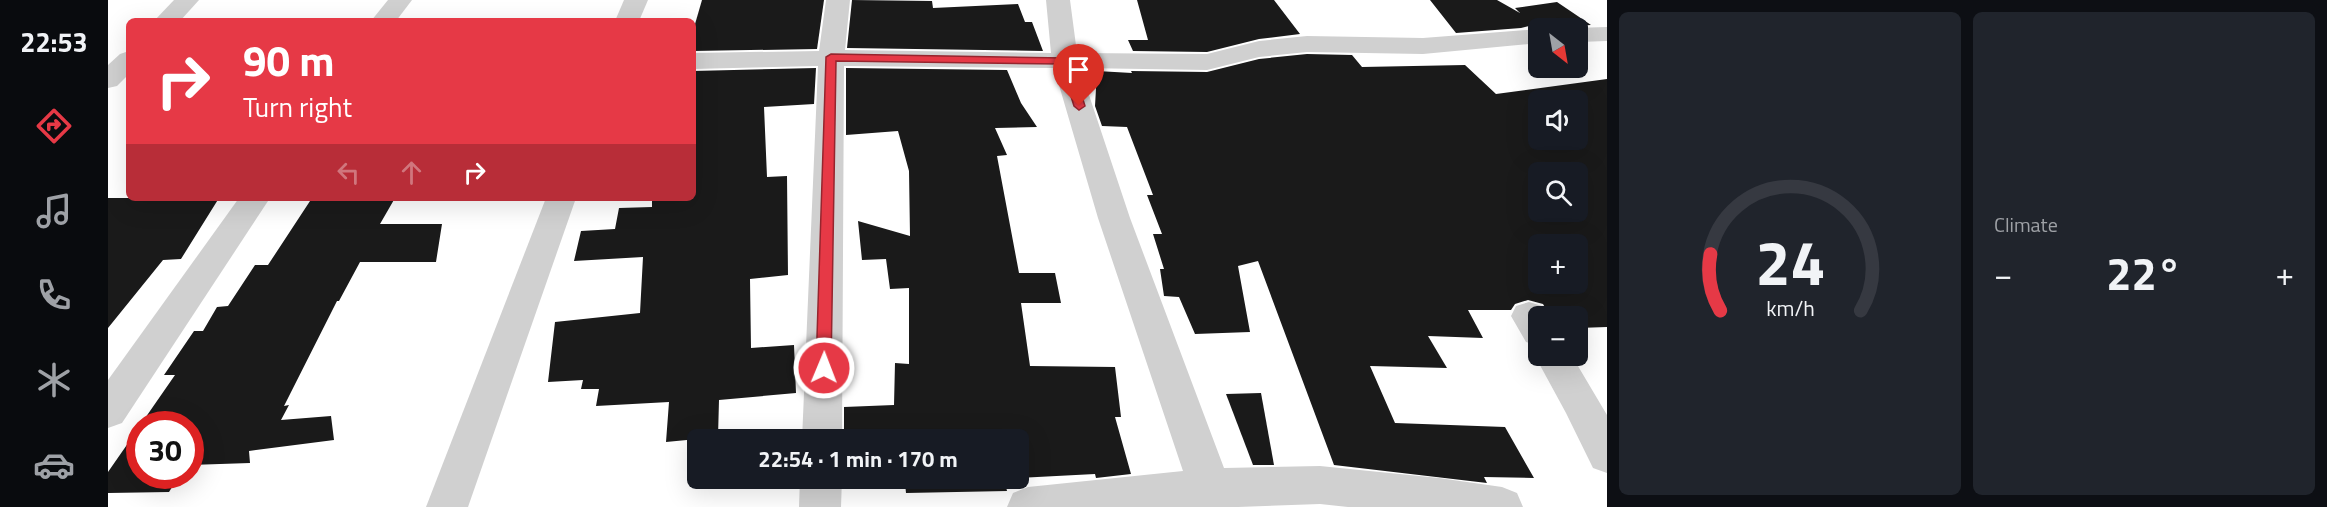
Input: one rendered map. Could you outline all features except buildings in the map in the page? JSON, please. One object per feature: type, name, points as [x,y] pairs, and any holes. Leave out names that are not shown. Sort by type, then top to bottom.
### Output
[{"type":"street","points":[[169,18],[187,0]]},
{"type":"street","points":[[385,18],[400,0]]},
{"type":"street","points":[[628,18],[636,0]]},
{"type":"street","points":[[822,429],[831,57],[838,0]]},
{"type":"street","points":[[1058,0],[1065,61],[1114,218],[1214,497]]},
{"type":"street","points":[[1588,35],[1607,34]]},
{"type":"street","points":[[696,61],[831,57],[1207,62],[1259,49],[1307,44],[1423,46],[1528,37]]},
{"type":"street","points":[[108,411],[253,201]]},
{"type":"street","points":[[447,507],[560,201]]},
{"type":"street","points":[[1559,366],[1581,403],[1607,455]]},
{"type":"street","points":[[1028,507],[1214,497],[1320,484],[1439,497],[1502,507]]},
{"type":"street","points":[[820,507],[821,489]]},
{"type":"route","points":[[824,368],[831,57],[1065,61],[1079,106]]}]
